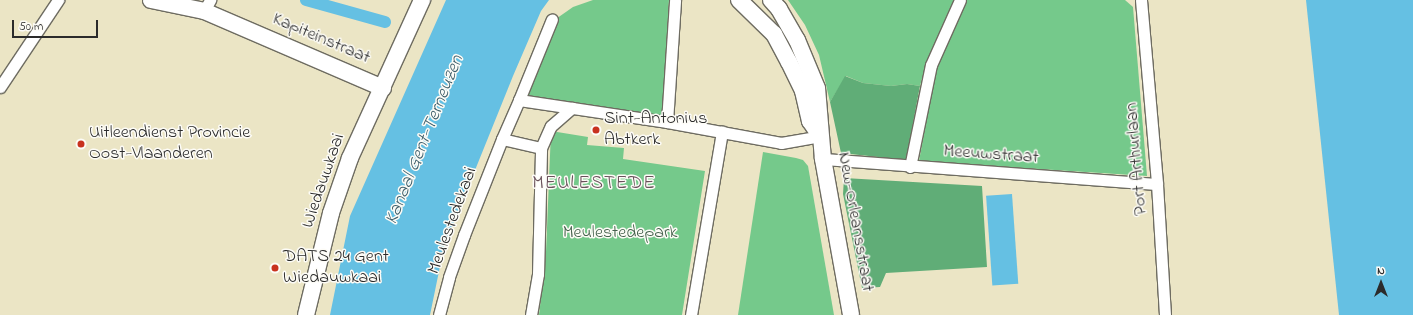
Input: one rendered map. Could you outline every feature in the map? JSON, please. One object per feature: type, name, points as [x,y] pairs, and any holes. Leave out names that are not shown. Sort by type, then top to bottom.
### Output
[{"type":"main road","name":"Kapiteinstraat","points":[[151,0],[207,5],[383,88]]},
{"type":"main road","name":"Wiedauwkaai","points":[[306,315],[331,213],[350,158],[422,0]]},
{"type":"main road","name":"New-Orleansstraat","points":[[739,0],[774,34],[803,91],[810,121],[820,136]]},
{"type":"main road","name":"New-Orleansstraat","points":[[771,0],[779,9],[797,40],[817,88],[823,159],[851,315]]},
{"type":"street","points":[[0,87],[58,0]]},
{"type":"street","points":[[667,122],[675,0]]},
{"type":"street","points":[[910,167],[931,65],[960,0]]},
{"type":"street","name":"Port Arthurlaan","points":[[1141,0],[1157,184],[1165,315]]},
{"type":"street","points":[[552,20],[519,100],[667,122],[782,143],[820,136]]},
{"type":"street","name":"Meulestedekaai","points":[[439,315],[449,277],[462,242],[502,139],[519,100]]},
{"type":"street","points":[[531,315],[538,274],[541,148],[550,126],[570,108]]},
{"type":"street","points":[[691,315],[722,132]]},
{"type":"street","points":[[502,139],[541,148]]},
{"type":"street","name":"Meeuwstraat","points":[[823,159],[910,167],[1157,184]]},
{"type":"green space","points":[[593,0],[669,0],[662,117],[528,96],[526,92],[553,21],[573,7]]},
{"type":"green space","points":[[788,0],[955,0],[926,64],[920,86],[907,84],[891,86],[863,83],[846,76],[830,102],[819,55],[805,25]]},
{"type":"green space","points":[[966,0],[1125,0],[1133,7],[1147,176],[919,161],[937,62]]},
{"type":"green space","points":[[845,76],[863,83],[891,86],[907,84],[920,86],[906,160],[841,153],[830,102]]},
{"type":"green space","name":"Meulestedepark","points":[[551,131],[588,137],[587,145],[624,148],[623,159],[705,171],[682,315],[539,315],[546,252]]},
{"type":"green space","points":[[763,152],[803,160],[808,166],[834,315],[738,315]]},
{"type":"green space","points":[[844,178],[982,186],[987,267],[886,273],[880,287],[862,288],[843,194]]},
{"type":"water","name":"Kanaal Gent-Terneuzen","points":[[446,0],[549,0],[541,11],[513,76],[444,247],[430,315],[330,315],[350,216]]},
{"type":"water","points":[[1306,0],[1413,0],[1413,315],[1339,315]]},
{"type":"water","points":[[1012,194],[1018,284],[992,286],[986,196]]},
{"type":"waterway","points":[[306,0],[385,22]]},
{"type":"place","name":"Sint-Antonius Abtkerk","points":[[596,130]]},
{"type":"place","name":"Uitleendienst Provincie Oost-Vlaanderen","points":[[81,144]]},
{"type":"place","name":"DATS 24 Gent Wiedauwkaai","points":[[275,268]]},
{"type":"district","name":"MEULESTEDE","points":[[594,184]]}]
